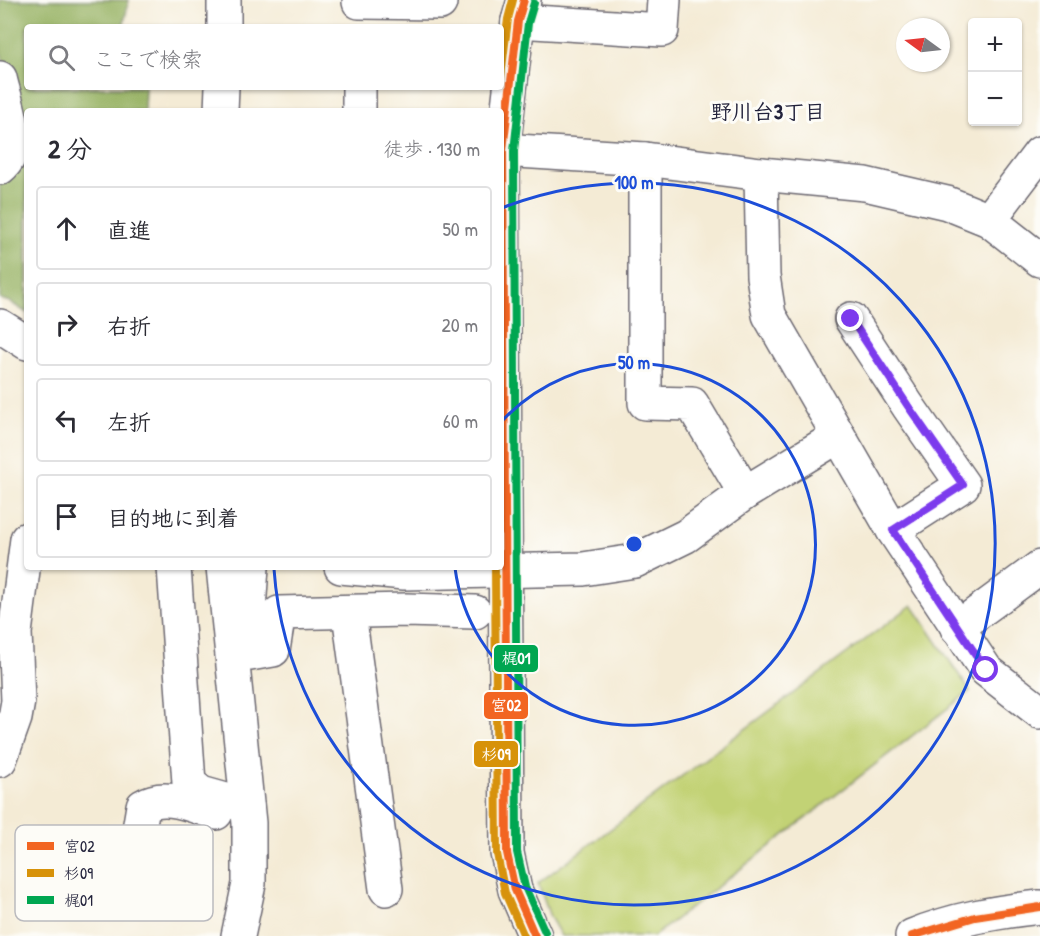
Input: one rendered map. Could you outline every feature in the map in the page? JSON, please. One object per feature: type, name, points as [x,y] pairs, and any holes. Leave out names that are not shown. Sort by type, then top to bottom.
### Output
[{"type":"street","points":[[224,0],[224,24]]},
{"type":"street","points":[[504,135],[521,11],[662,30],[664,0]]},
{"type":"street","points":[[359,10],[440,3]]},
{"type":"street","points":[[0,78],[15,143],[8,162],[0,168]]},
{"type":"street","points":[[221,108],[222,90]]},
{"type":"street","points":[[358,108],[359,90]]},
{"type":"street","points":[[504,150],[645,159],[761,174],[865,184],[947,202],[988,220],[1040,260]]},
{"type":"street","points":[[988,220],[1040,153]]},
{"type":"street","points":[[645,159],[645,403],[692,404],[745,493]]},
{"type":"street","points":[[761,174],[763,276],[769,315],[837,437],[893,530],[957,628],[986,670],[1040,712]]},
{"type":"street","points":[[504,318],[507,852],[515,890],[535,936]]},
{"type":"street","points":[[851,319],[963,485],[893,530]]},
{"type":"street","points":[[0,326],[24,341]]},
{"type":"street","points":[[373,570],[404,573],[583,569],[635,561],[686,536],[745,493],[837,437]]},
{"type":"street","points":[[0,760],[15,718],[9,701],[24,562]]},
{"type":"street","points":[[957,628],[1040,567]]},
{"type":"street","points":[[174,570],[189,783],[201,793],[248,814]]},
{"type":"street","points":[[223,570],[248,814],[249,884],[238,936]]},
{"type":"street","points":[[252,570],[248,624],[261,753]]},
{"type":"street","points":[[404,573],[406,610]]},
{"type":"street","points":[[250,654],[273,650],[279,613],[406,610],[475,612]]},
{"type":"street","points":[[349,612],[386,889]]},
{"type":"street","points":[[140,825],[143,806],[152,800],[165,798],[248,814]]},
{"type":"street","points":[[912,936],[942,923],[997,912],[1040,907]]},
{"type":"green space","points":[[0,0],[129,0],[124,24],[24,24],[24,90],[145,90],[144,108],[24,108],[24,311],[10,302],[0,299],[0,182],[8,75],[0,50]]},
{"type":"green space","points":[[912,605],[970,691],[654,936],[561,936],[550,917],[538,883]]},
{"type":"transit line","name":"杉09","points":[[504,52],[513,0]]},
{"type":"transit line","name":"宮02","points":[[504,141],[518,21],[524,0]]},
{"type":"transit line","name":"梶01","points":[[534,3],[528,23],[514,151],[517,852],[525,887],[545,932]]},
{"type":"transit line","name":"宮02","points":[[504,326],[507,853],[515,890],[535,936]]},
{"type":"transit line","name":"杉09","points":[[495,570],[497,854],[505,893],[524,936]]},
{"type":"transit line","name":"宮02","points":[[912,936],[975,917],[1040,907]]},
{"type":"district","name":"野川台3丁目","points":[[768,111]]},
{"type":"route","points":[[851,319],[963,485],[893,530],[986,670]]}]
